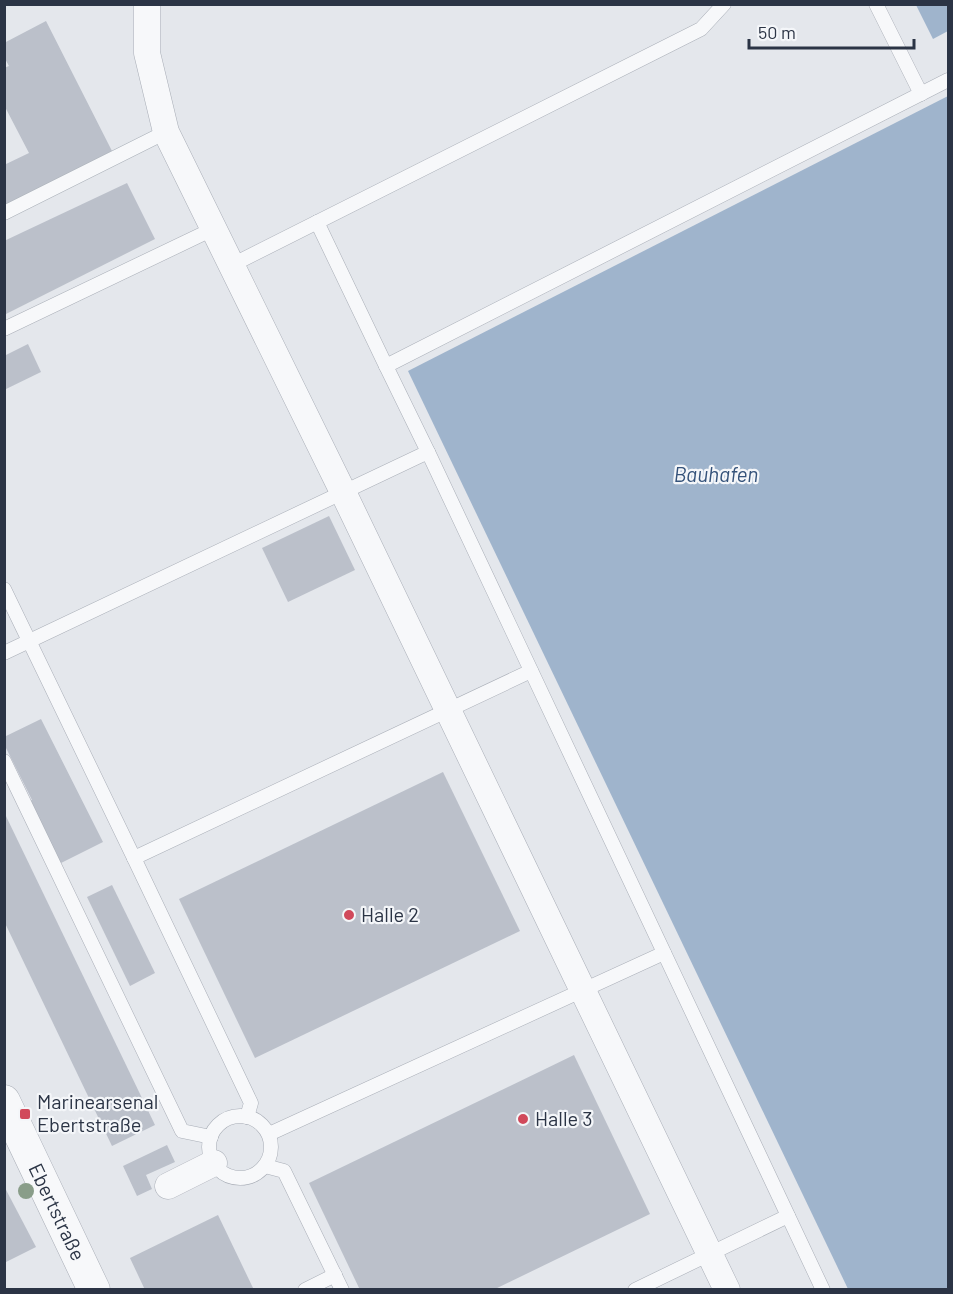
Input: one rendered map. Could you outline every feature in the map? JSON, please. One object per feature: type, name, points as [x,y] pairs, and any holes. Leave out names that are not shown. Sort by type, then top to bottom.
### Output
[{"type":"street","points":[[147,4],[147,53],[166,132],[343,492],[727,1290]]},
{"type":"street","name":"Ebertstraße","points":[[4,1101],[94,1290]]},
{"type":"street","points":[[168,1186],[214,1163]]},
{"type":"lane","points":[[232,265],[701,29],[724,4]]},
{"type":"lane","points":[[876,4],[921,94]]},
{"type":"lane","points":[[387,366],[948,80]]},
{"type":"lane","points":[[4,213],[166,132]]},
{"type":"lane","points":[[317,222],[428,452],[823,1290]]},
{"type":"lane","points":[[4,330],[213,229]]},
{"type":"lane","points":[[4,653],[428,452]]},
{"type":"lane","points":[[4,589],[251,1103],[247,1117]]},
{"type":"lane","points":[[134,858],[531,671]]},
{"type":"lane","points":[[4,761],[182,1131],[210,1137]]},
{"type":"lane","points":[[269,1134],[664,953]]},
{"type":"lane","points":[[247,1117],[260,1123],[269,1134],[272,1151],[265,1166],[258,1173],[239,1179],[220,1171],[214,1163],[209,1146],[210,1137],[215,1129],[229,1118],[247,1117]]},
{"type":"lane","points":[[265,1166],[284,1171],[342,1290]]},
{"type":"lane","points":[[634,1290],[788,1216]]},
{"type":"lane","points":[[305,1290],[335,1275]]},
{"type":"water","points":[[916,5],[948,5],[948,31],[933,39]]},
{"type":"water","name":"Bauhafen","points":[[948,96],[948,1289],[848,1289],[408,371]]},
{"type":"building","points":[[46,21],[112,151],[4,207],[4,165],[29,153],[4,105],[4,68],[9,66],[4,57],[4,43]]},
{"type":"building","points":[[127,183],[155,239],[4,315],[4,241]]},
{"type":"building","points":[[28,344],[41,372],[4,390],[4,356]]},
{"type":"building","points":[[329,516],[355,570],[288,602],[262,548]]},
{"type":"building","points":[[41,719],[103,842],[57,865],[27,802],[32,800],[4,744],[4,737]]},
{"type":"building","name":"Halle 2","points":[[443,772],[520,931],[255,1058],[179,899]]},
{"type":"building","points":[[4,812],[155,1125],[112,1146],[4,921]]},
{"type":"building","points":[[112,885],[155,973],[130,986],[87,897]]},
{"type":"building","name":"Halle 3","points":[[574,1055],[650,1214],[493,1290],[360,1290],[309,1183]]},
{"type":"building","points":[[167,1145],[175,1162],[146,1175],[152,1189],[137,1196],[123,1166]]},
{"type":"building","points":[[4,1186],[36,1247],[4,1263]]},
{"type":"building","points":[[218,1215],[254,1290],[145,1290],[130,1258]]},
{"type":"place","name":"Halle 2","points":[[349,915]]},
{"type":"place","name":"Marinearsenal Ebertstraße","points":[[25,1114]]},
{"type":"place","name":"Halle 3","points":[[523,1119]]}]
